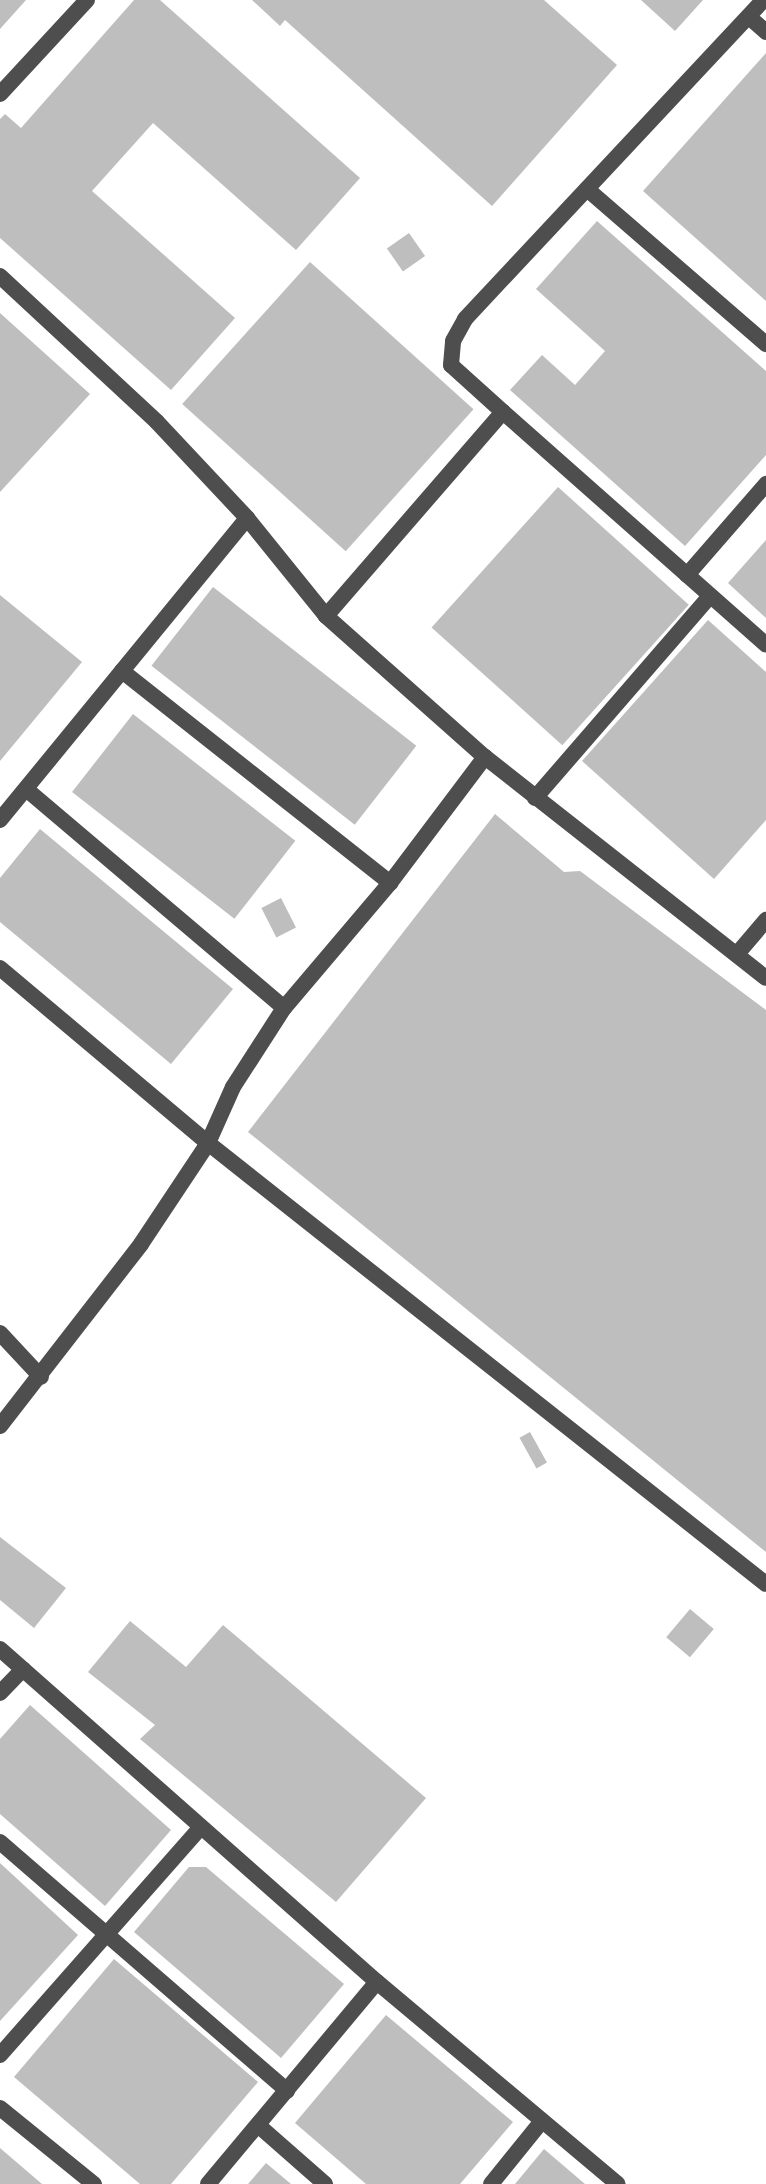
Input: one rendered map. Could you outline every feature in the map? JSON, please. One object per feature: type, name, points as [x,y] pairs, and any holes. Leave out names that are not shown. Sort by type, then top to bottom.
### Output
[{"type":"street","points":[[0,94],[87,0]]},
{"type":"street","points":[[763,0],[465,319],[453,341],[451,365],[766,645]]},
{"type":"street","points":[[749,17],[766,32]]},
{"type":"street","points":[[587,189],[766,344]]},
{"type":"street","points":[[0,276],[157,422],[247,518],[326,616],[485,757],[766,978]]},
{"type":"street","points":[[326,616],[503,412]]},
{"type":"street","points":[[687,575],[766,484]]},
{"type":"street","points":[[0,820],[247,518]]},
{"type":"street","points":[[535,798],[709,597]]},
{"type":"street","points":[[122,671],[390,883]]},
{"type":"street","points":[[0,1426],[41,1377],[141,1244],[208,1143],[233,1087],[284,1008],[390,883],[485,757]]},
{"type":"street","points":[[26,789],[284,1008]]},
{"type":"street","points":[[737,954],[766,920]]},
{"type":"street","points":[[0,968],[208,1143],[766,1584]]},
{"type":"street","points":[[0,1333],[41,1377]]},
{"type":"street","points":[[0,1649],[377,1982],[618,2184]]},
{"type":"street","points":[[0,1693],[23,1669]]},
{"type":"street","points":[[0,2055],[201,1827]]},
{"type":"street","points":[[0,1842],[287,2091]]},
{"type":"street","points":[[208,2184],[377,1982]]},
{"type":"street","points":[[0,2108],[94,2184]]},
{"type":"street","points":[[491,2184],[542,2121]]},
{"type":"street","points":[[259,2126],[325,2184]]},
{"type":"building","points":[[0,0],[26,0],[0,29]]},
{"type":"building","points":[[134,0],[160,0],[360,178],[296,250],[153,123],[92,191],[235,318],[171,390],[0,238],[0,119],[5,114],[21,128]]},
{"type":"building","points":[[252,0],[544,0],[617,65],[492,206],[285,20],[280,26]]},
{"type":"building","points":[[641,0],[703,0],[675,31]]},
{"type":"building","points":[[766,53],[766,301],[643,191]]},
{"type":"building","points":[[597,221],[766,371],[766,455],[685,546],[510,390],[542,355],[575,385],[605,351],[536,289]]},
{"type":"building","points":[[409,233],[425,256],[403,271],[387,248]]},
{"type":"building","points":[[310,262],[473,409],[346,551],[182,404]]},
{"type":"building","points":[[0,313],[90,394],[0,492]]},
{"type":"building","points":[[558,487],[689,605],[562,745],[432,627]]},
{"type":"building","points":[[766,540],[766,618],[728,583]]},
{"type":"building","points":[[213,587],[416,746],[355,825],[151,666]]},
{"type":"building","points":[[0,595],[82,662],[0,761]]},
{"type":"building","points":[[708,620],[766,672],[766,820],[714,879],[582,761]]},
{"type":"building","points":[[133,714],[295,841],[234,919],[72,792]]},
{"type":"building","points":[[495,814],[564,872],[580,871],[766,1010],[766,1552],[248,1132]]},
{"type":"building","points":[[40,829],[233,989],[171,1064],[0,922],[0,878]]},
{"type":"building","points":[[281,898],[296,927],[276,937],[261,908]]},
{"type":"building","points":[[530,1432],[547,1463],[536,1468],[520,1438]]},
{"type":"building","points":[[0,1537],[66,1588],[34,1628],[0,1600]]},
{"type":"building","points":[[690,1609],[714,1629],[690,1657],[666,1637]]},
{"type":"building","points":[[130,1621],[186,1667],[223,1625],[426,1798],[336,1902],[140,1739],[155,1725],[88,1672]]},
{"type":"building","points":[[30,1705],[171,1830],[105,1906],[0,1814],[0,1739]]},
{"type":"building","points":[[0,1863],[78,1935],[0,2021]]},
{"type":"building","points":[[189,1867],[206,1867],[344,1984],[281,2058],[134,1932]]},
{"type":"building","points":[[114,1959],[258,2082],[171,2184],[140,2184],[14,2077]]},
{"type":"building","points":[[386,2015],[513,2122],[460,2184],[366,2184],[295,2123]]},
{"type":"building","points":[[0,2148],[42,2184],[0,2184]]},
{"type":"building","points":[[544,2149],[585,2184],[515,2184]]},
{"type":"building","points":[[266,2163],[291,2184],[248,2184]]}]
